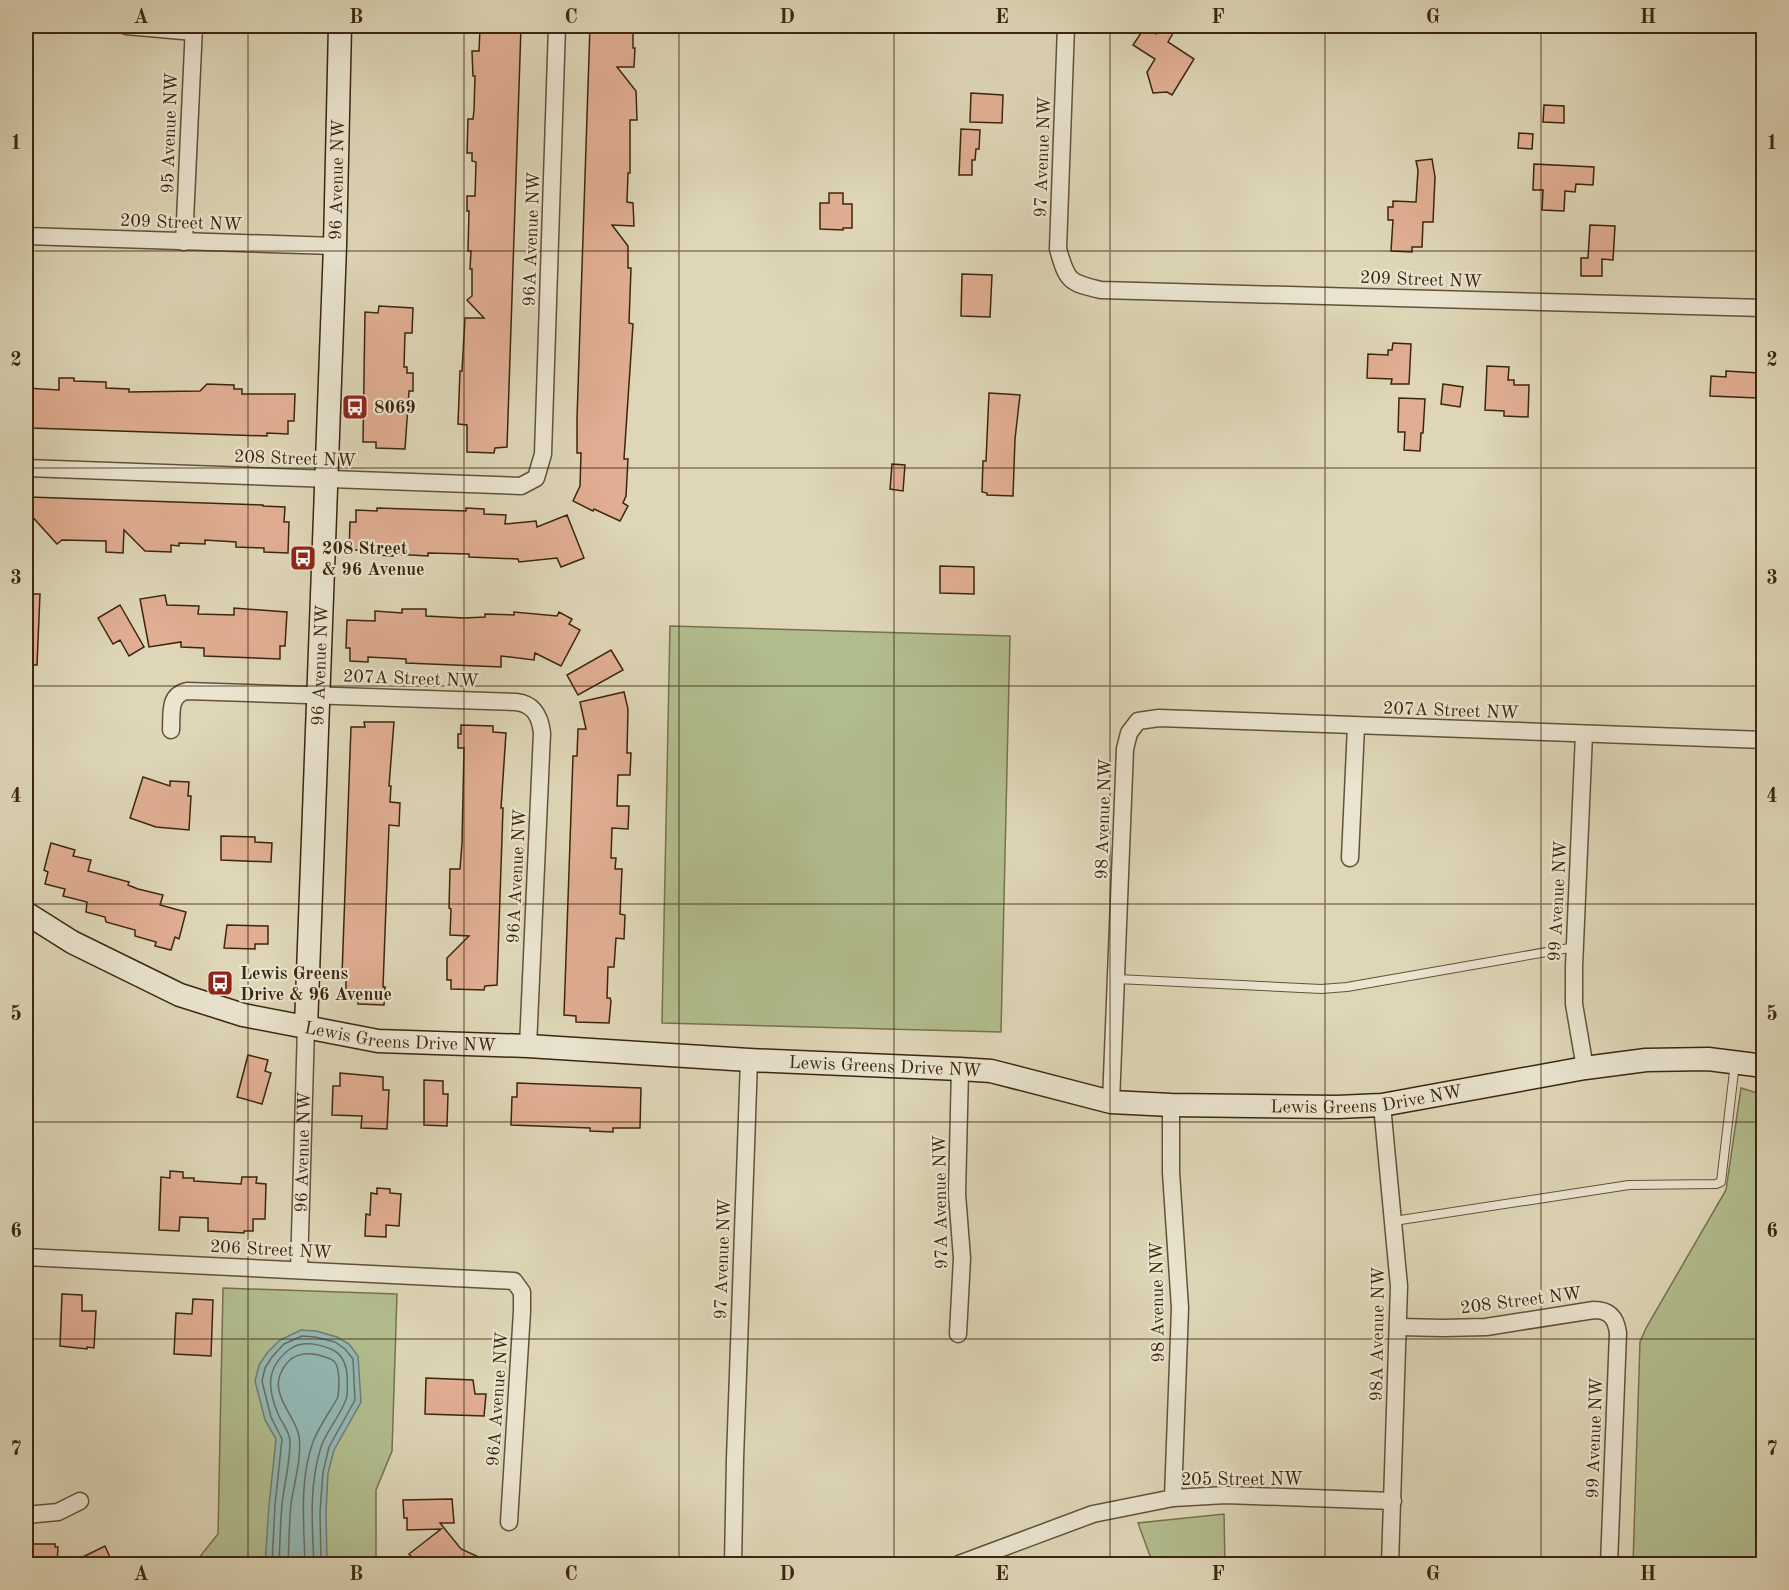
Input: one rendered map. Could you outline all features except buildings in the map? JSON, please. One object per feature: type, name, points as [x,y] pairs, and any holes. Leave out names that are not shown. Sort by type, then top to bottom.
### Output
[{"type":"street","points":[[126,26],[194,29]]},
{"type":"street","name":"96 Avenue NW","points":[[299,1270],[335,246],[340,26]]},
{"type":"street","name":"96A Avenue NW","points":[[543,454],[557,26]]},
{"type":"street","name":"97 Avenue NW","points":[[1066,26],[1058,249],[1063,267],[1069,278],[1077,284]]},
{"type":"street","name":"95 Avenue NW","points":[[184,242],[194,29]]},
{"type":"street","name":"209 Street NW","points":[[26,237],[335,246]]},
{"type":"street","name":"209 Street NW","points":[[1077,284],[1101,290],[1764,308]]},
{"type":"street","name":"208 Street NW","points":[[26,468],[521,486],[536,478],[543,454]]},
{"type":"street","name":"207A Street NW","points":[[171,730],[173,700],[180,692],[516,702],[528,705],[534,710]]},
{"type":"street","name":"96A Avenue NW","points":[[528,1046],[542,734],[540,718],[534,710]]},
{"type":"street","name":"207A Street NW","points":[[1138,721],[1159,718],[1764,740]]},
{"type":"street","name":"98 Avenue NW","points":[[1111,1102],[1125,749],[1129,733],[1138,721]]},
{"type":"street","points":[[1350,858],[1356,726]]},
{"type":"street","name":"99 Avenue NW","points":[[1584,734],[1574,1004],[1585,1068]]},
{"type":"street","name":"Lewis Greens Drive NW","points":[[26,913],[72,942],[180,995],[243,1015],[378,1041],[528,1046],[749,1060],[960,1068],[992,1071],[1111,1102],[1171,1105],[1337,1107],[1382,1105],[1585,1068],[1646,1060],[1708,1059],[1764,1066]]},
{"type":"street","name":"97 Avenue NW","points":[[734,1564],[735,1459],[749,1060]]},
{"type":"street","name":"97A Avenue NW","points":[[958,1334],[962,1258],[957,1194],[960,1068]]},
{"type":"street","name":"98 Avenue NW","points":[[1171,1105],[1171,1172],[1180,1308],[1173,1498]]},
{"type":"street","name":"98A Avenue NW","points":[[1382,1105],[1399,1286],[1390,1564]]},
{"type":"street","name":"206 Street NW","points":[[26,1257],[514,1281]]},
{"type":"street","name":"96A Avenue NW","points":[[509,1522],[522,1311],[522,1292],[514,1281]]},
{"type":"street","name":"208 Street NW","points":[[1399,1327],[1486,1327],[1594,1310],[1602,1310],[1611,1314]]},
{"type":"street","name":"99 Avenue NW","points":[[1609,1564],[1618,1333],[1615,1319],[1611,1314]]},
{"type":"street","name":"205 Street NW","points":[[959,1564],[1093,1514],[1173,1498],[1226,1495],[1393,1501]]},
{"type":"street","points":[[26,1515],[58,1512],[80,1501]]},
{"type":"lane","points":[[1117,980],[1321,989],[1347,987],[1575,947]]},
{"type":"lane","points":[[1394,1221],[1629,1185],[1716,1184],[1722,1177],[1735,1062]]},
{"type":"green space","points":[[670,626],[1010,636],[1001,1032],[662,1023]]},
{"type":"green space","points":[[1741,1088],[1764,1095],[1763,1564],[1633,1564],[1640,1342],[1726,1190]]},
{"type":"green space","points":[[223,1288],[397,1294],[392,1451],[376,1490],[376,1564],[194,1564],[218,1534]]},
{"type":"green space","points":[[1224,1514],[1225,1564],[1153,1564],[1138,1523]]},
{"type":"water","points":[[301,1330],[316,1331],[337,1337],[349,1344],[358,1356],[361,1402],[334,1450],[328,1473],[327,1564],[265,1564],[276,1439],[265,1420],[255,1381],[259,1365],[267,1353],[280,1340]]},
{"type":"place","name":"8069","points":[[355,407]]},
{"type":"place","name":"208 Street & 96 Avenue","points":[[303,558]]},
{"type":"place","name":"Lewis Greens Drive & 96 Avenue","points":[[220,983]]}]
